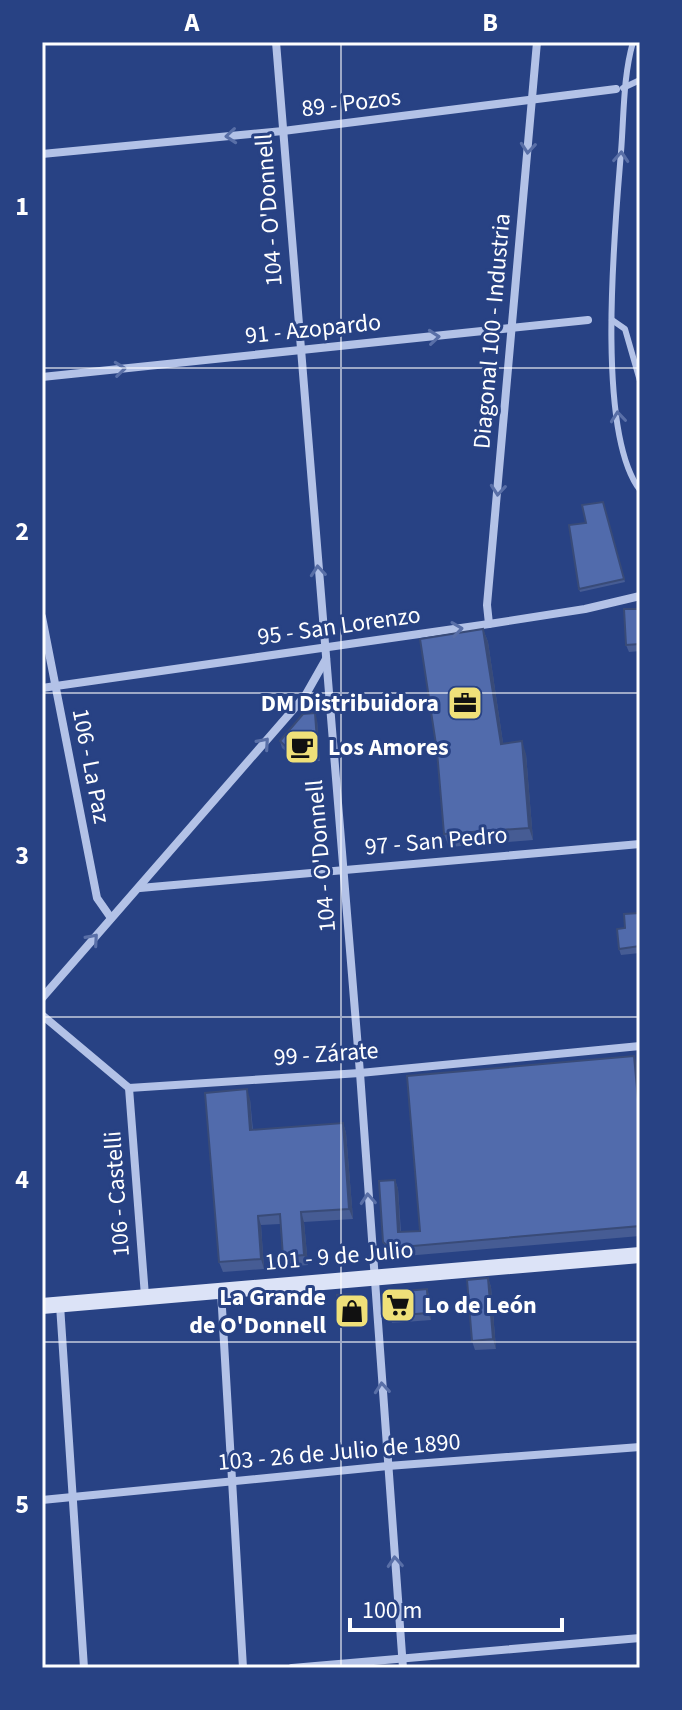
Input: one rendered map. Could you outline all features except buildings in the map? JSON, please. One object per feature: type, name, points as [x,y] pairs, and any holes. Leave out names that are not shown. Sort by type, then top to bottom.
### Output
[{"type":"street","name":"104 - O'Donnell","points":[[276,42],[360,1073],[402,1663]]},
{"type":"street","name":"Diagonal 100 - Industria","points":[[489,624],[537,42]]},
{"type":"street","name":"89 - Pozos","points":[[42,154],[283,131],[531,102],[620,88]]},
{"type":"street","name":"91 - Azopardo","points":[[42,377],[588,320]]},
{"type":"street","name":"95 - San Lorenzo","points":[[42,688],[489,624],[640,596]]},
{"type":"street","name":"106 - La Paz","points":[[42,617],[97,898],[111,918]]},
{"type":"street","points":[[42,998],[305,696],[326,659]]},
{"type":"street","name":"97 - San Pedro","points":[[140,888],[640,844]]},
{"type":"street","points":[[42,1015],[129,1088]]},
{"type":"street","name":"99 - Zárate","points":[[129,1088],[360,1073],[640,1046]]},
{"type":"street","name":"106 - Castelli","points":[[129,1088],[145,1296]]},
{"type":"street","name":"101 - 9 de Julio","points":[[42,1306],[640,1255]]},
{"type":"street","points":[[221,1290],[243,1668]]},
{"type":"street","points":[[60,1305],[84,1668]]},
{"type":"street","name":"103 - 26 de Julio de 1890","points":[[42,1500],[388,1466],[640,1447]]},
{"type":"street","points":[[292,1668],[402,1663],[640,1638]]},
{"type":"lane","points":[[633,42],[620,88],[612,320],[620,436],[625,462],[640,490]]},
{"type":"lane","points":[[620,88],[640,80]]},
{"type":"lane","points":[[612,320],[625,329],[640,381]]},
{"type":"place","name":"DM Distribuidora","points":[[465,703]]},
{"type":"place","name":"Los Amores","points":[[302,747]]},
{"type":"place","name":"Lo de León","points":[[398,1305]]},
{"type":"place","name":"La Grande de O'Donnell","points":[[352,1311]]}]
